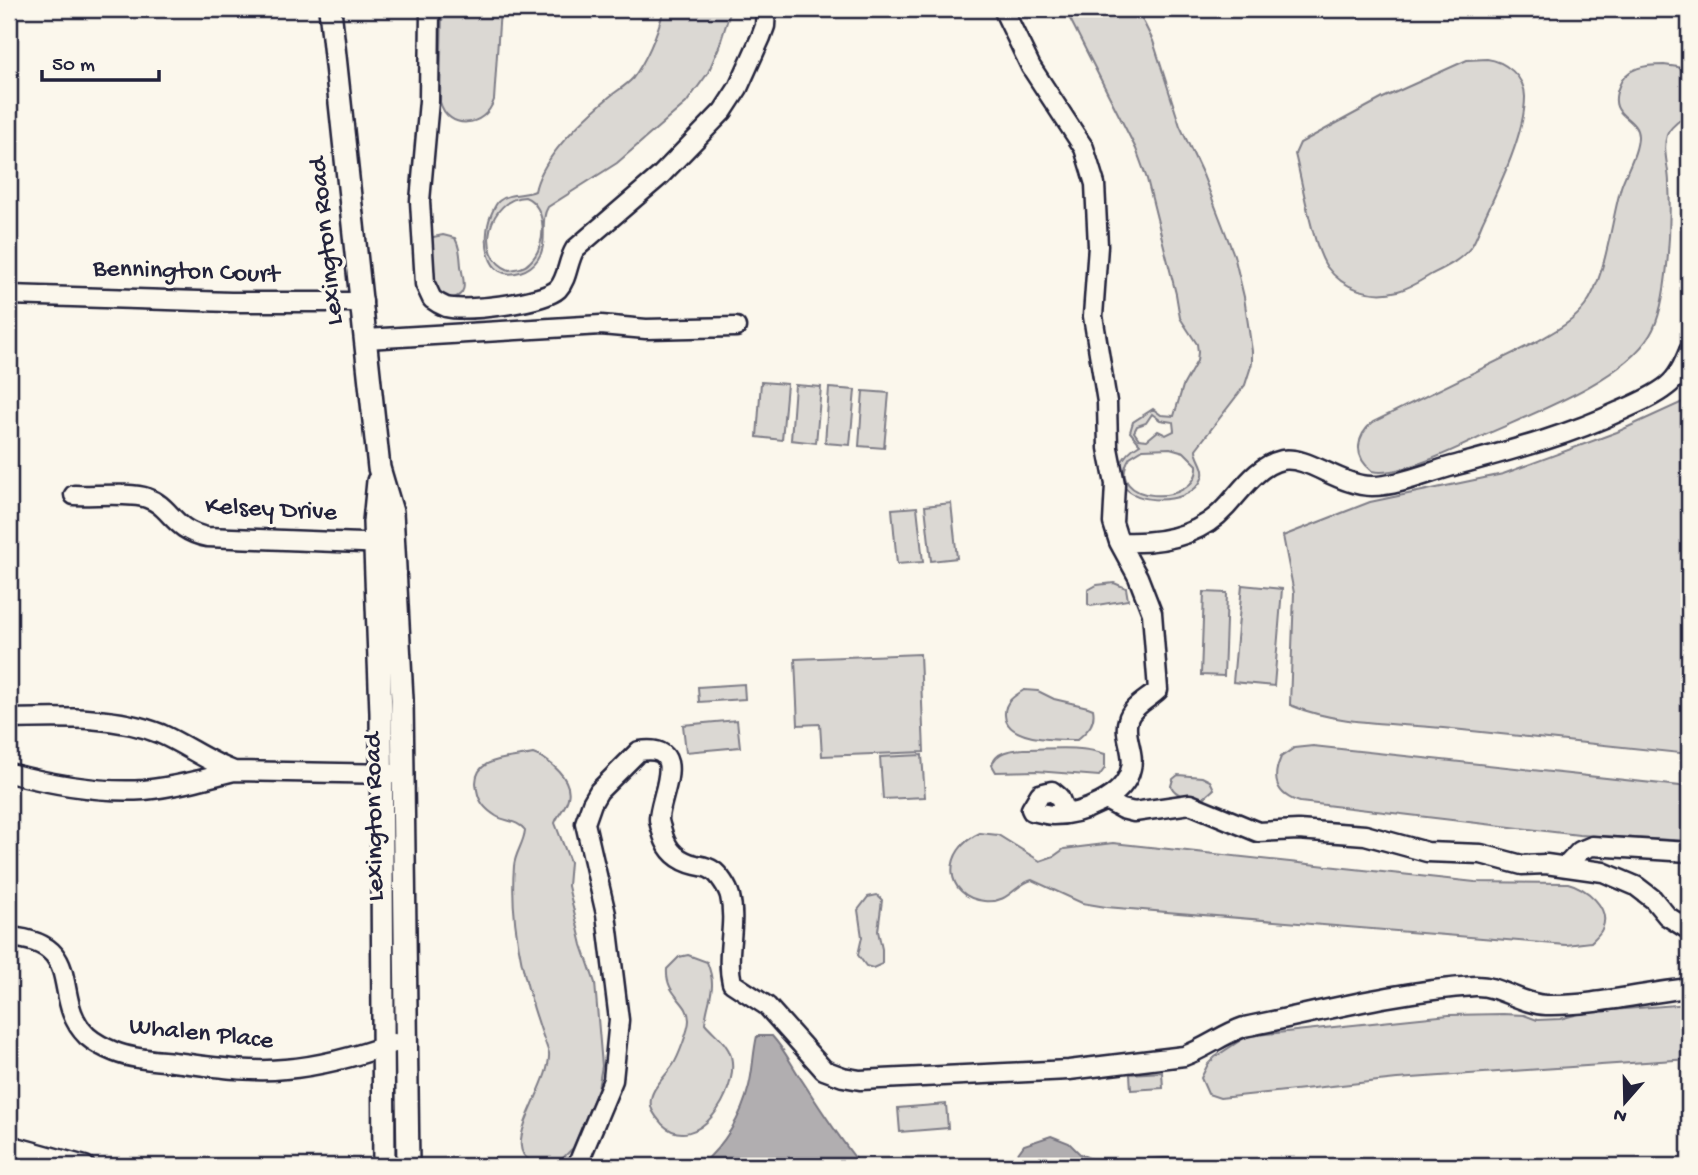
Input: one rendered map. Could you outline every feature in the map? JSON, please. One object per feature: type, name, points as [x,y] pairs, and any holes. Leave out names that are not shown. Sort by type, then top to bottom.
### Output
[{"type":"main road","name":"Lexington Road","points":[[330,9],[379,468],[391,512],[384,543],[381,774],[384,1166]]},
{"type":"main road","name":"Lexington Road","points":[[384,543],[403,775],[408,1166]]},
{"type":"street","points":[[430,9],[429,101],[420,201],[424,276],[432,299],[447,307],[463,308],[519,303],[545,296],[558,289],[565,278],[569,259],[575,249],[660,176],[730,100],[761,37],[766,9]]},
{"type":"street","points":[[1003,9],[1031,66],[1084,148],[1094,184],[1098,246],[1094,326],[1107,402],[1108,448],[1115,484],[1114,523],[1119,542],[1138,577],[1152,612],[1159,683],[1158,690],[1132,712],[1128,719],[1131,768],[1117,791],[1106,800],[1066,813]]},
{"type":"street","name":"Bennington Court","points":[[9,295],[244,302],[363,302]]},
{"type":"street","points":[[366,339],[601,325],[658,329],[736,327]]},
{"type":"street","points":[[1119,542],[1164,540],[1189,533],[1217,516],[1266,466],[1280,461],[1294,459],[1351,484],[1387,485],[1552,439],[1615,414],[1668,386],[1681,369],[1689,351]]},
{"type":"street","name":"Kelsey Drive","points":[[74,495],[149,498],[184,530],[207,537],[384,543]]},
{"type":"street","points":[[9,719],[73,719],[141,727],[161,734],[234,771]]},
{"type":"street","points":[[577,1166],[613,1080],[619,1020],[606,914],[585,823],[599,791],[639,751],[662,754],[669,768],[669,781],[659,820],[667,848],[684,863],[712,869],[730,895],[732,934],[729,971],[732,983],[767,1006],[824,1070],[843,1077],[860,1080],[1069,1070],[1184,1056],[1244,1027],[1422,991],[1477,986],[1546,1005],[1689,988]]},
{"type":"street","points":[[9,774],[93,788],[141,790],[183,784],[234,771],[403,775]]},
{"type":"street","points":[[1106,800],[1134,812],[1190,804],[1258,832],[1298,830],[1365,835],[1427,852],[1481,854],[1522,865],[1546,864],[1603,872],[1636,886],[1653,899],[1667,916],[1689,930]]},
{"type":"street","points":[[1565,867],[1580,851],[1592,846],[1689,852]]},
{"type":"street","name":"Whalen Place","points":[[9,937],[33,940],[51,951],[62,970],[79,1027],[94,1042],[117,1053],[217,1067],[282,1070],[346,1059],[407,1038]]},
{"type":"street","points":[[9,1145],[85,1166]]},
{"type":"shaded area","points":[[442,9],[500,9],[494,100],[483,116],[475,121],[458,121],[451,118],[440,102]]},
{"type":"shaded area","points":[[664,9],[731,9],[708,73],[686,103],[617,163],[548,207],[544,219],[543,246],[538,259],[532,265],[520,272],[508,274],[499,271],[493,265],[487,246],[488,224],[496,204],[508,196],[535,191],[546,165],[564,140],[633,78],[647,54]],"holes":[[[525,197],[533,202],[541,217],[540,246],[528,264],[509,270],[498,263],[492,253],[490,229],[502,207],[513,200]]]},
{"type":"shaded area","points":[[1065,9],[1137,9],[1153,41],[1180,126],[1203,175],[1234,255],[1244,297],[1252,351],[1252,363],[1245,385],[1196,449],[1203,472],[1199,484],[1192,491],[1171,499],[1149,499],[1130,492],[1123,486],[1119,473],[1123,460],[1140,444],[1130,432],[1133,422],[1153,409],[1161,415],[1174,416],[1183,386],[1197,361],[1198,352],[1197,344],[1180,318],[1147,179],[1136,149]],"holes":[[[1152,414],[1160,420],[1173,422],[1174,431],[1166,435],[1158,431],[1147,440],[1139,439],[1134,432],[1137,426],[1146,423]],[[1170,448],[1184,452],[1197,465],[1194,479],[1184,489],[1154,495],[1139,492],[1129,484],[1125,473],[1130,457],[1143,449]]]},
{"type":"shaded area","points":[[1487,59],[1506,66],[1517,76],[1524,89],[1524,112],[1510,161],[1471,247],[1453,263],[1398,291],[1368,292],[1341,281],[1327,267],[1317,245],[1295,154],[1300,143],[1383,98],[1467,60]]},
{"type":"shaded area","points":[[1664,65],[1678,67],[1689,75],[1689,113],[1676,123],[1667,135],[1665,153],[1669,177],[1669,239],[1661,304],[1650,335],[1620,366],[1576,394],[1430,460],[1397,470],[1372,471],[1362,459],[1359,446],[1363,433],[1373,422],[1538,341],[1557,330],[1585,306],[1603,265],[1621,187],[1634,155],[1638,136],[1633,124],[1616,104],[1619,86],[1632,71]]},
{"type":"shaded area","points":[[443,235],[455,238],[457,242],[464,281],[461,294],[451,299],[435,294],[428,238]]},
{"type":"shaded area","points":[[761,382],[787,384],[782,440],[757,437]]},
{"type":"shaded area","points":[[795,385],[821,387],[816,443],[791,440]]},
{"type":"shaded area","points":[[829,388],[855,390],[850,445],[825,443]]},
{"type":"shaded area","points":[[863,391],[889,393],[884,448],[859,446]]},
{"type":"shaded area","points":[[1689,399],[1689,754],[1346,720],[1308,712],[1290,705],[1294,593],[1283,536],[1370,502],[1503,474],[1617,432]]},
{"type":"shaded area","points":[[951,503],[957,558],[931,561],[925,506]]},
{"type":"shaded area","points":[[917,507],[923,562],[897,564],[892,509]]},
{"type":"shaded area","points":[[1114,583],[1126,588],[1128,600],[1091,606],[1088,604],[1088,590],[1097,585]]},
{"type":"shaded area","points":[[1242,585],[1282,589],[1274,686],[1233,682]]},
{"type":"shaded area","points":[[1204,592],[1227,593],[1224,676],[1201,675]]},
{"type":"shaded area","points":[[920,654],[924,752],[822,756],[820,724],[798,725],[795,659]]},
{"type":"shaded area","points":[[744,684],[745,699],[699,702],[698,687]]},
{"type":"shaded area","points":[[1024,690],[1038,691],[1054,699],[1093,709],[1092,723],[1077,740],[1046,739],[1014,730],[1008,724],[1005,710],[1013,697]]},
{"type":"shaded area","points":[[737,720],[740,747],[686,752],[683,725]]},
{"type":"shaded area","points":[[1313,746],[1689,787],[1689,841],[1579,835],[1300,802],[1281,790],[1276,772],[1281,757],[1294,748]]},
{"type":"shaded area","points":[[1065,748],[1095,751],[1105,754],[1105,768],[1099,776],[1036,771],[996,772],[992,765],[1000,754],[1024,749]]},
{"type":"shaded area","points":[[533,754],[546,760],[558,771],[569,791],[567,802],[555,823],[570,862],[568,886],[582,945],[595,983],[602,1066],[598,1089],[573,1148],[555,1166],[533,1163],[523,1154],[521,1140],[547,1068],[549,1053],[527,985],[514,914],[514,866],[525,830],[519,824],[496,816],[486,808],[478,794],[476,779],[480,770],[494,761]]},
{"type":"shaded area","points":[[922,755],[925,797],[883,799],[880,757]]},
{"type":"shaded area","points":[[1178,775],[1202,777],[1210,781],[1214,789],[1205,797],[1181,795],[1171,786]]},
{"type":"shaded area","points":[[980,833],[998,835],[1040,861],[1064,849],[1113,843],[1475,882],[1568,883],[1582,889],[1595,900],[1600,906],[1604,921],[1601,931],[1591,942],[1566,945],[1106,907],[1082,903],[1032,880],[1000,900],[984,901],[971,898],[961,891],[952,872],[959,850]]},
{"type":"shaded area","points":[[877,895],[882,900],[878,931],[882,964],[873,968],[866,966],[858,955],[862,937],[858,910],[868,897]]},
{"type":"shaded area","points":[[688,955],[707,962],[712,986],[705,1023],[729,1051],[732,1071],[729,1086],[713,1116],[688,1132],[675,1132],[657,1118],[651,1100],[675,1061],[687,1030],[688,1013],[670,986],[667,969],[679,957]]},
{"type":"shaded area","points":[[1689,1004],[1689,1059],[1397,1079],[1220,1098],[1208,1094],[1201,1078],[1215,1057],[1247,1036],[1449,1015],[1503,1014],[1524,1015],[1537,1020],[1560,1019],[1586,1012]]},
{"type":"shaded area","points":[[757,1036],[772,1036],[777,1041],[837,1134],[860,1164],[865,1166],[700,1166],[717,1149],[737,1120],[746,1098]]},
{"type":"shaded area","points":[[1162,1072],[1163,1088],[1131,1090],[1130,1074]]},
{"type":"shaded area","points":[[946,1104],[948,1128],[900,1132],[898,1108]]},
{"type":"shaded area","points":[[1051,1136],[1069,1143],[1080,1154],[1100,1163],[1164,1158],[1213,1158],[1235,1162],[1239,1166],[1009,1166],[1024,1145]]}]
